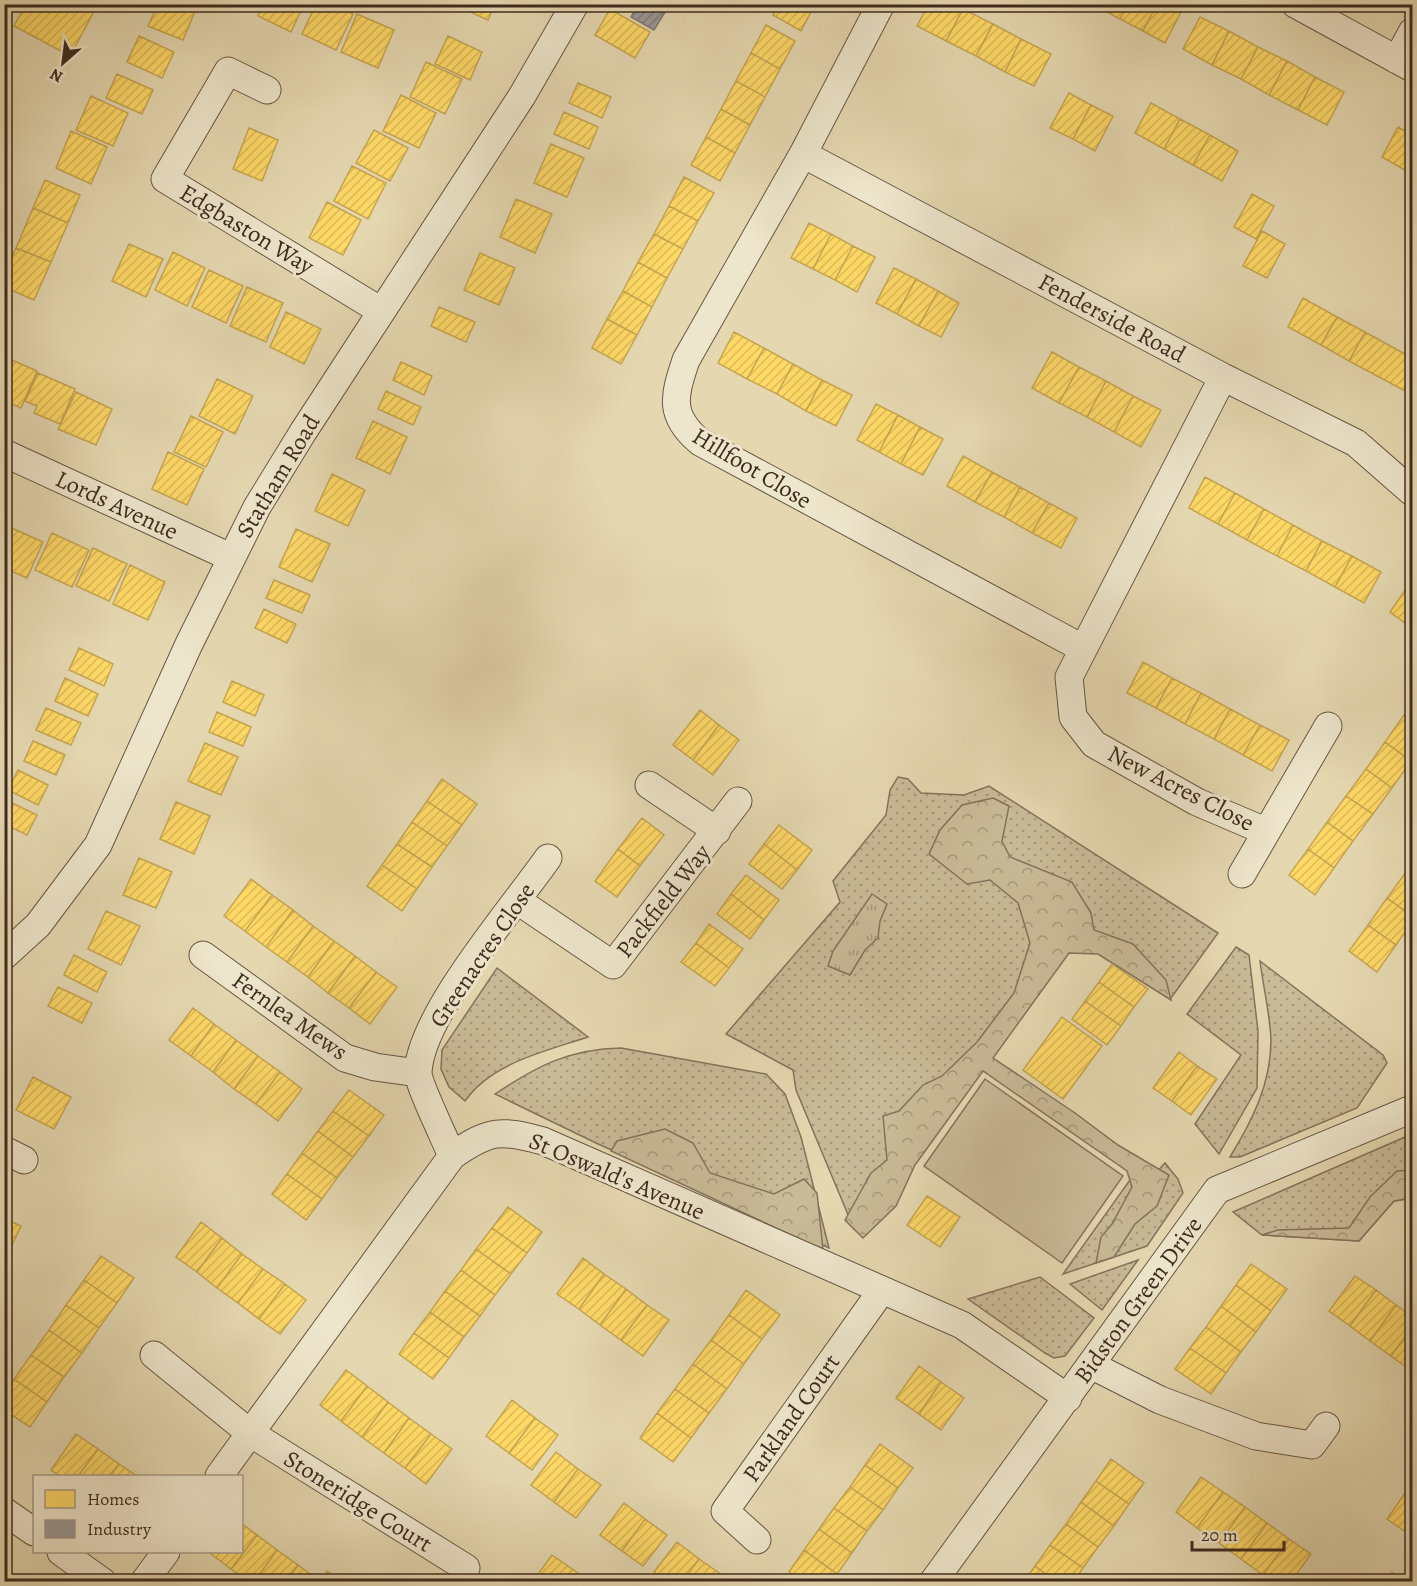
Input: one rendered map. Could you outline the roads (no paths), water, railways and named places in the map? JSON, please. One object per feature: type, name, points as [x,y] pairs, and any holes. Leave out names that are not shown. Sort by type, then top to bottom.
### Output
[{"type":"street","name":"Statham Road","points":[[4,956],[38,925],[98,845],[231,557],[291,451],[522,96],[575,4]]},
{"type":"street","name":"Hillfoot Close","points":[[881,4],[803,153],[686,360],[675,394],[678,415],[687,431],[700,442],[1082,648]]},
{"type":"street","points":[[1295,4],[1405,64],[1413,32]]},
{"type":"street","name":"Edgbaston Way","points":[[267,90],[228,71],[165,178],[381,311]]},
{"type":"street","name":"Fenderside Road","points":[[803,153],[1224,377],[1356,443],[1413,492]]},
{"type":"street","name":"New Acres Close","points":[[1224,377],[1069,677],[1073,717],[1094,744],[1197,802],[1265,831]]},
{"type":"street","name":"Lords Avenue","points":[[4,453],[231,557]]},
{"type":"street","name":"New Acres Close","points":[[1242,874],[1328,726]]},
{"type":"street","name":"Packfield Way","points":[[649,784],[717,831]]},
{"type":"street","name":"Packfield Way","points":[[519,901],[613,965],[738,801]]},
{"type":"street","name":"Greenacres Close","points":[[418,1073],[428,1035],[447,998],[548,858]]},
{"type":"street","name":"Fernlea Mews","points":[[202,955],[345,1058],[418,1073]]},
{"type":"street","points":[[418,1073],[452,1156]]},
{"type":"street","name":"Bidston Green Drive","points":[[933,1581],[1217,1190],[1413,1109]]},
{"type":"street","name":"St Oswald's Avenue","points":[[220,1475],[452,1156],[477,1139],[511,1132],[543,1141],[962,1325],[1068,1398]]},
{"type":"street","name":"Parkland Court","points":[[757,1540],[725,1511],[882,1290]]},
{"type":"street","name":"Stoneridge Court","points":[[154,1356],[250,1433],[466,1568]]},
{"type":"street","points":[[1091,1365],[1160,1400],[1256,1436],[1312,1445],[1326,1426]]},
{"type":"street","points":[[4,1511],[33,1531]]},
{"type":"street","points":[[64,1553],[102,1581]]},
{"type":"street","points":[[144,1581],[165,1553]]}]
